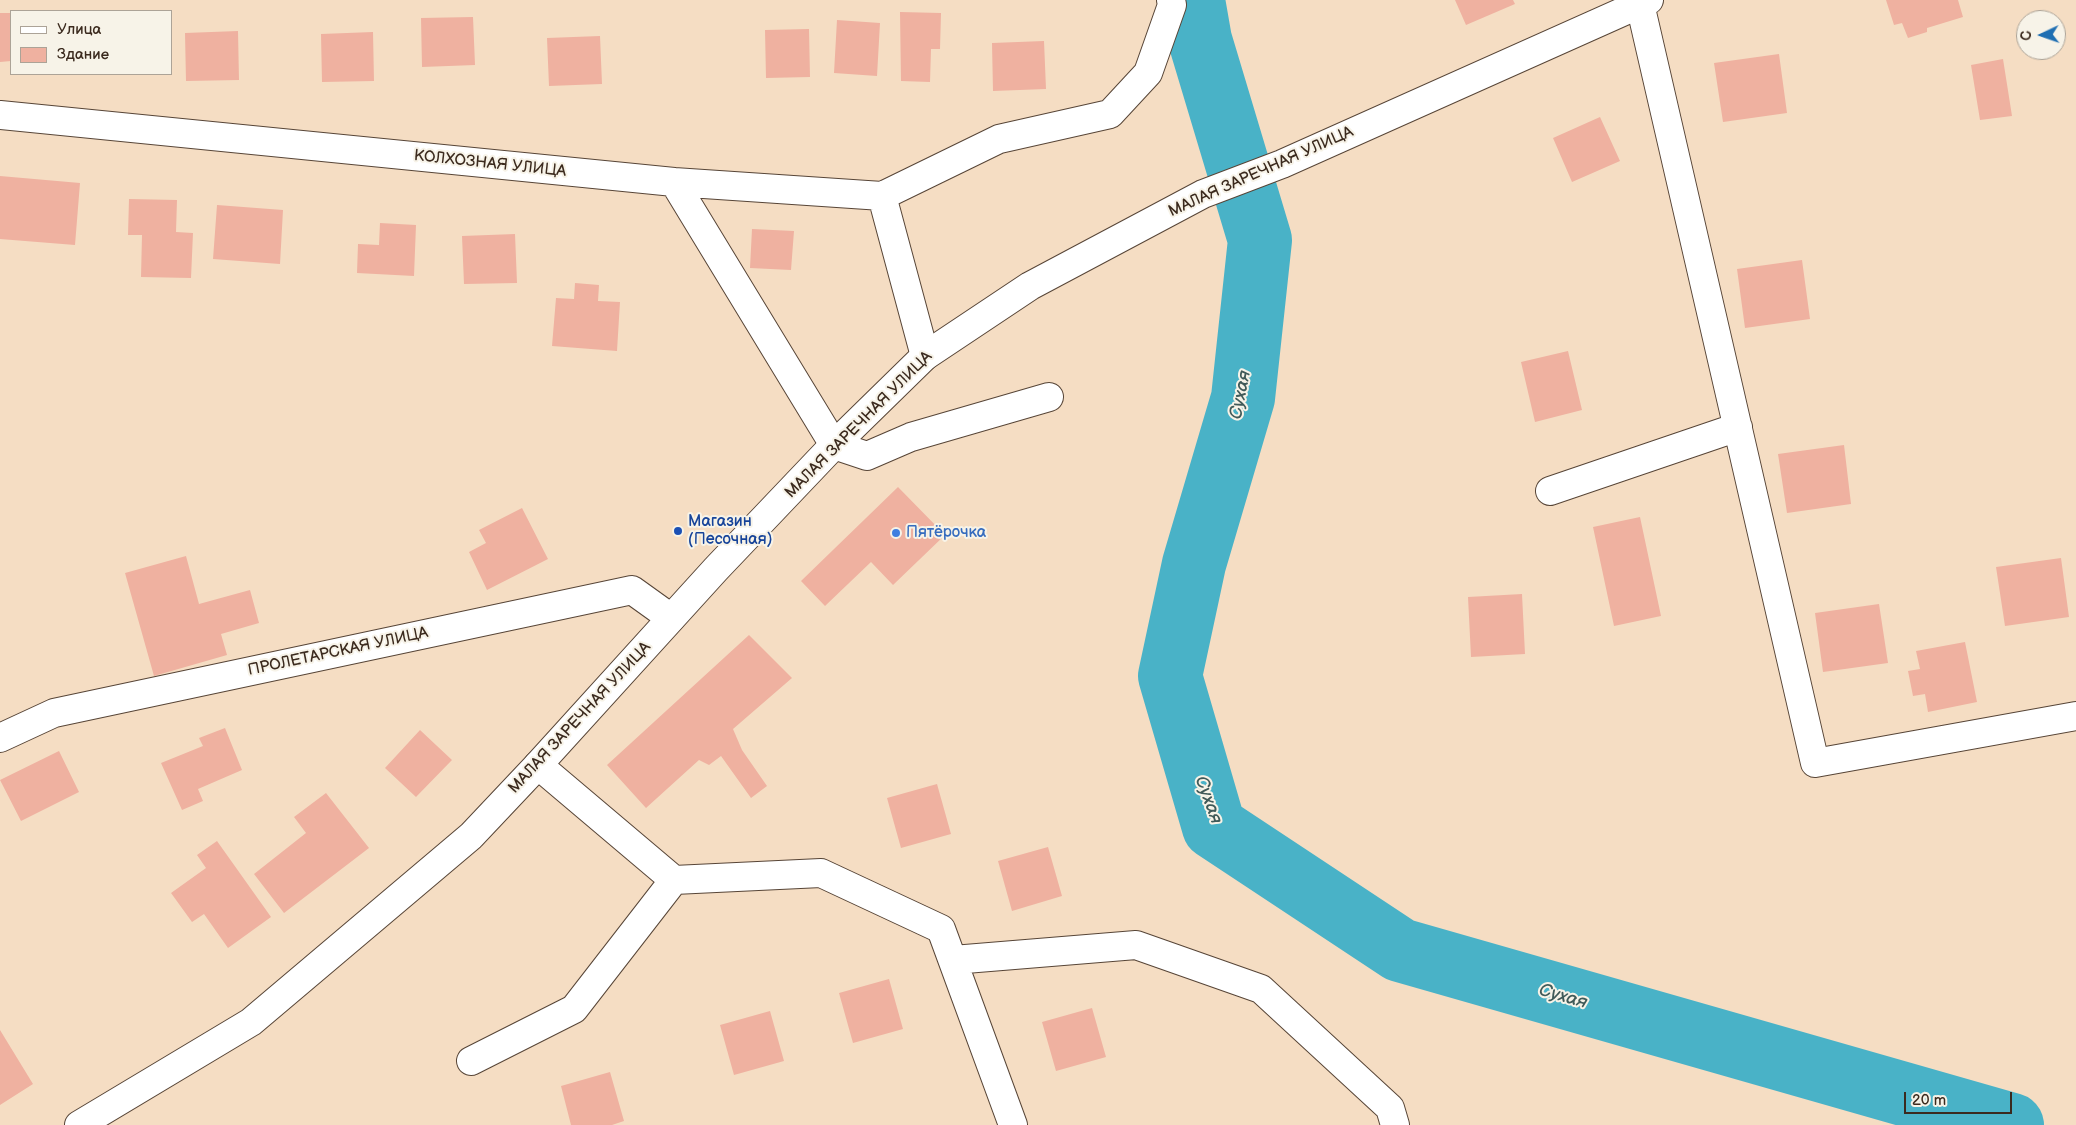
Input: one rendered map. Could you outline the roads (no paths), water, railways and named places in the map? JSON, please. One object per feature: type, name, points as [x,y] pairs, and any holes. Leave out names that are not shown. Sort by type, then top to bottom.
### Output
[{"type":"street","points":[[925,356],[882,196],[999,139],[1110,114],[1148,73],[1172,5],[1171,0]]},
{"type":"street","points":[[1644,2],[1815,763],[2076,716]]},
{"type":"street","name":"МАЛАЯ ЗАРЕЧНАЯ УЛИЦА","points":[[79,1125],[251,1022],[470,836],[834,445],[925,356],[1030,286],[1203,194],[1282,164],[1644,2]]},
{"type":"street","name":"КОЛХОЗНАЯ УЛИЦА","points":[[0,115],[674,182],[882,196]]},
{"type":"street","points":[[674,182],[834,445],[867,456],[910,437],[1049,397]]},
{"type":"street","points":[[1550,491],[1738,427]]},
{"type":"street","name":"ПРОЛЕТАРСКАЯ УЛИЦА","points":[[0,738],[54,713],[632,590],[671,618]]},
{"type":"street","points":[[538,765],[674,880],[821,873],[941,929],[1014,1125]]},
{"type":"street","points":[[471,1061],[574,1009],[674,880]]},
{"type":"street","points":[[953,960],[1136,945],[1261,989],[1390,1108],[1395,1125]]},
{"type":"waterway","name":"Сухая","points":[[1193,0],[1200,40],[1260,240],[1243,398],[1194,564],[1170,676],[1214,827],[1400,950],[2012,1125]]},
{"type":"place","name":"Магазин (Песочная)","points":[[678,531]]},
{"type":"place","name":"Пятёрочка","points":[[896,533]]}]
